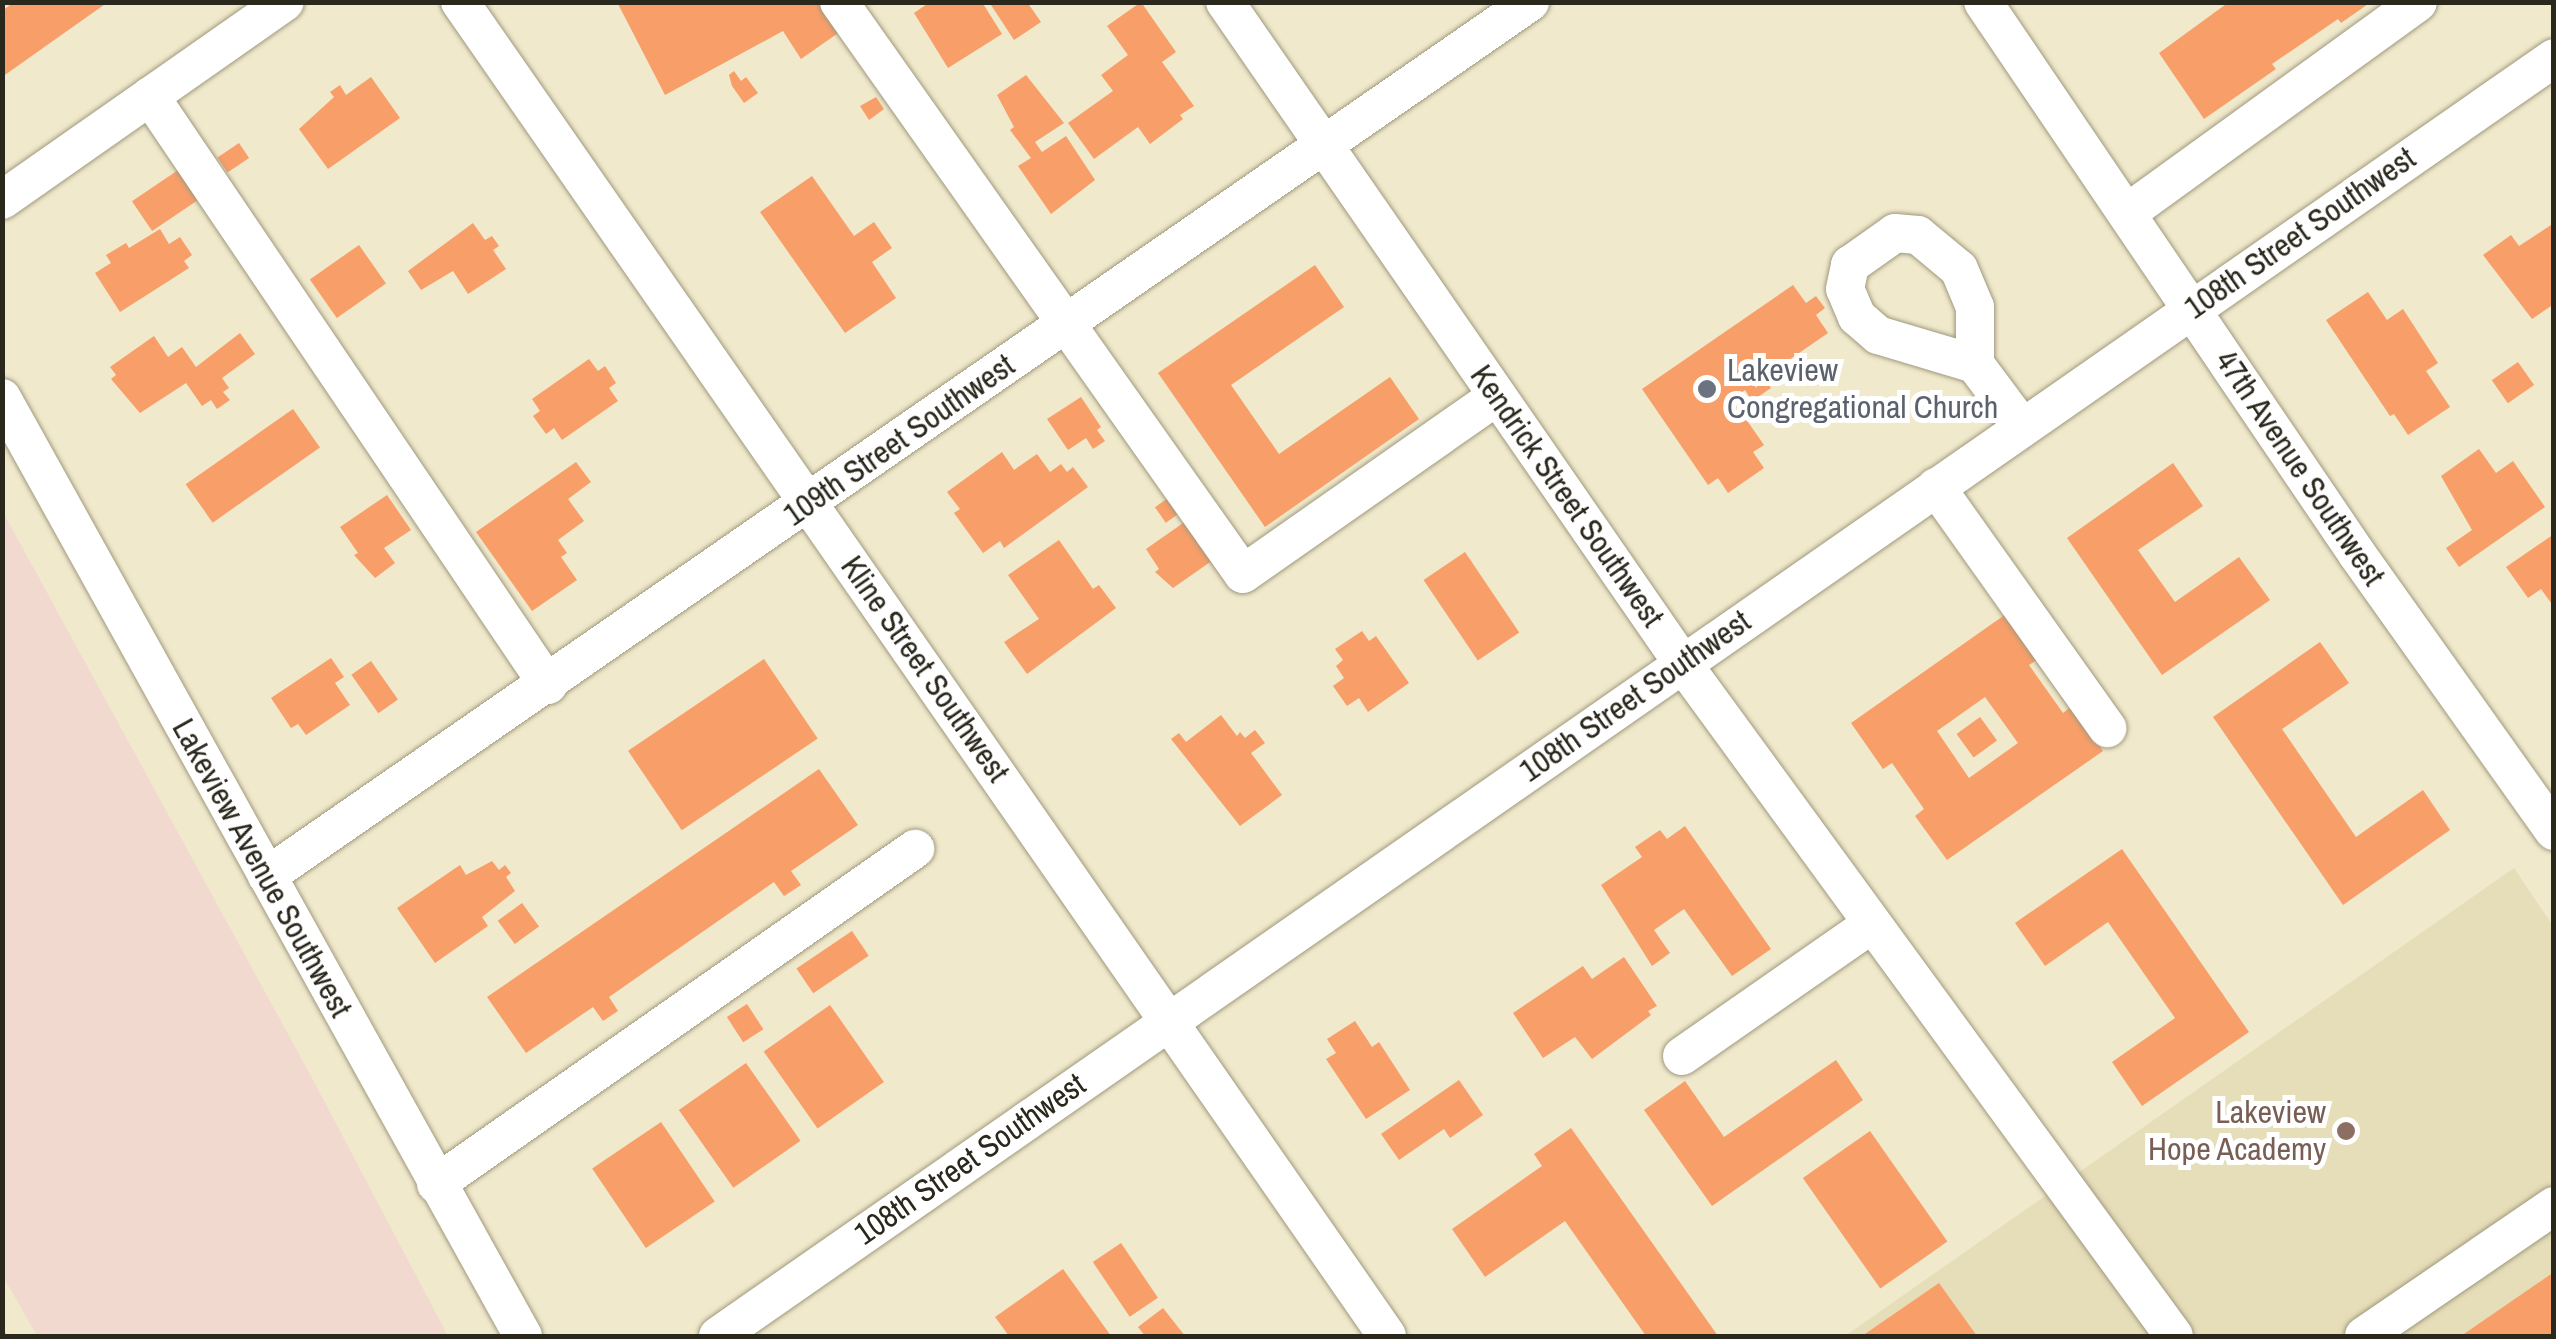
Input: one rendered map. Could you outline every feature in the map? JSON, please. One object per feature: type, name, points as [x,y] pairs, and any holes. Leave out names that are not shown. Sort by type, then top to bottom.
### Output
[{"type":"street","points":[[2,200],[286,2]]},
{"type":"street","name":"Kline Street Southwest","points":[[460,2],[1170,1018],[1384,1335]]},
{"type":"street","points":[[839,2],[1243,574],[1498,396]]},
{"type":"street","name":"Kendrick Street Southwest","points":[[1226,2],[1683,664],[2174,1336]]},
{"type":"street","name":"109th Street Southwest","points":[[267,876],[1530,2]]},
{"type":"street","name":"47th Avenue Southwest","points":[[1983,2],[2357,554],[2554,831]]},
{"type":"street","points":[[2127,213],[2418,2]]},
{"type":"street","name":"108th Street Southwest","points":[[718,1336],[2554,58]]},
{"type":"street","points":[[150,96],[548,685]]},
{"type":"street","points":[[1975,364],[2022,427]]},
{"type":"street","name":"Lakeview Avenue Southwest","points":[[2,398],[523,1336]]},
{"type":"street","points":[[1936,486],[2107,728]]},
{"type":"street","points":[[436,1184],[915,848]]},
{"type":"street","points":[[1682,1056],[1872,924]]},
{"type":"street","points":[[2364,1336],[2554,1206]]},
{"type":"shaded area","points":[[3,512],[448,1336],[37,1336],[3,1276]]},
{"type":"shaded area","name":"Lakeview Hope Academy","points":[[2514,868],[2553,926],[2553,1336],[1845,1336]]},
{"type":"building","points":[[14,2],[108,2],[2,77],[2,11]]},
{"type":"building","points":[[617,2],[821,2],[841,31],[801,59],[783,31],[665,95]]},
{"type":"building","points":[[930,2],[982,2],[1002,34],[948,68],[914,13]]},
{"type":"building","points":[[1027,2],[1041,22],[1014,40],[991,5]]},
{"type":"building","points":[[1141,2],[1176,52],[1162,62],[1194,106],[1150,144],[1138,127],[1094,159],[1068,123],[1113,91],[1101,75],[1128,55],[1107,26]]},
{"type":"building","points":[[2229,2],[2371,2],[2341,23],[2338,19],[2272,64],[2276,69],[2204,119],[2159,53]]},
{"type":"building","points":[[734,71],[741,81],[746,77],[758,93],[744,103],[732,86],[729,75]]},
{"type":"building","points":[[1026,75],[1064,123],[1035,142],[1042,152],[1066,136],[1095,180],[1051,214],[1018,166],[1031,158],[1010,130],[1014,127],[997,95]]},
{"type":"building","points":[[371,77],[400,118],[328,169],[299,129],[334,97],[330,92],[340,85],[346,95]]},
{"type":"building","points":[[876,97],[884,109],[869,120],[860,106]]},
{"type":"building","points":[[239,143],[249,158],[228,172],[217,158]]},
{"type":"building","points":[[190,162],[210,192],[152,231],[132,201]]},
{"type":"building","points":[[812,176],[854,236],[874,222],[892,248],[872,262],[896,298],[845,333],[760,212]]},
{"type":"building","points":[[473,223],[485,240],[492,236],[499,246],[493,250],[506,269],[468,294],[453,271],[421,290],[408,271]]},
{"type":"building","points":[[2554,223],[2554,304],[2532,319],[2483,255],[2511,235],[2519,246]]},
{"type":"building","points":[[160,229],[169,244],[180,237],[192,255],[184,261],[189,268],[120,312],[95,273],[111,263],[106,255],[126,243],[129,248]]},
{"type":"building","points":[[359,245],[386,284],[337,318],[310,279]]},
{"type":"building","points":[[1315,265],[1344,307],[1231,385],[1279,454],[1390,377],[1419,419],[1265,527],[1158,373]]},
{"type":"building","name":"Lakeview Congregational Church","points":[[1793,285],[1806,303],[1816,296],[1825,308],[1816,315],[1828,333],[1764,377],[1771,388],[1752,401],[1745,390],[1732,399],[1764,445],[1753,452],[1764,468],[1728,493],[1718,478],[1708,485],[1642,389]]},
{"type":"building","points":[[2368,292],[2387,320],[2403,309],[2438,363],[2426,371],[2450,407],[2408,435],[2394,414],[2390,416],[2326,320]]},
{"type":"building","points":[[240,333],[255,354],[222,378],[229,388],[223,392],[230,400],[217,409],[211,400],[202,406],[186,383],[140,413],[111,379],[116,375],[110,367],[154,336],[168,357],[182,347],[196,367]]},
{"type":"building","points":[[589,359],[598,371],[605,366],[616,383],[609,388],[618,401],[562,440],[554,428],[546,434],[533,416],[540,411],[532,399]]},
{"type":"building","points":[[2518,362],[2534,385],[2508,403],[2492,380]]},
{"type":"building","points":[[1081,397],[1101,427],[1097,430],[1105,441],[1093,449],[1086,438],[1068,450],[1047,419]]},
{"type":"building","points":[[293,409],[320,448],[213,523],[186,484]]},
{"type":"building","points":[[2479,449],[2496,473],[2513,461],[2545,507],[2459,567],[2446,548],[2472,530],[2441,476]]},
{"type":"building","points":[[1002,452],[1014,470],[1037,454],[1050,472],[1061,464],[1067,472],[1073,467],[1088,487],[1004,548],[1000,541],[983,553],[954,513],[960,509],[947,492]]},
{"type":"building","points":[[576,462],[591,482],[568,499],[584,521],[558,540],[567,553],[561,557],[577,580],[532,611],[476,532]]},
{"type":"building","points":[[2173,463],[2203,506],[2138,550],[2175,602],[2239,557],[2270,600],[2162,675],[2067,538]]},
{"type":"building","points":[[387,495],[411,530],[384,548],[395,563],[375,578],[354,555],[358,553],[340,527]]},
{"type":"building","points":[[1168,498],[1179,514],[1166,523],[1155,507]]},
{"type":"building","points":[[1186,521],[1213,560],[1173,588],[1155,572],[1159,569],[1146,549]]},
{"type":"building","points":[[2554,534],[2554,607],[2541,589],[2528,598],[2506,567]]},
{"type":"building","points":[[1059,540],[1093,589],[1099,585],[1116,608],[1027,674],[1004,642],[1039,619],[1008,575]]},
{"type":"building","points":[[1465,552],[1519,632],[1478,660],[1424,580]]},
{"type":"building","points":[[2006,614],[2038,659],[2029,665],[2063,713],[2072,706],[2103,751],[1947,860],[1915,816],[1924,809],[1892,763],[1883,769],[1851,723]],"holes":[[[1985,697],[2018,743],[1969,778],[1937,731]]]},
{"type":"building","points":[[1362,631],[1369,641],[1376,636],[1409,683],[1368,712],[1359,698],[1347,706],[1333,686],[1344,678],[1336,666],[1343,660],[1335,649]]},
{"type":"building","points":[[2320,642],[2349,683],[2282,729],[2356,837],[2423,790],[2450,830],[2343,905],[2213,717]]},
{"type":"building","points":[[331,658],[344,677],[335,683],[350,705],[306,735],[298,724],[291,728],[271,698]]},
{"type":"building","points":[[764,659],[818,739],[682,830],[628,751]]},
{"type":"building","points":[[371,661],[398,700],[378,713],[351,675]]},
{"type":"building","points":[[1221,715],[1237,736],[1240,732],[1245,738],[1255,730],[1265,743],[1251,753],[1282,795],[1240,826],[1171,739],[1179,733],[1186,742]]},
{"type":"building","points":[[1980,717],[1997,740],[1974,758],[1957,734]]},
{"type":"building","points":[[819,769],[858,825],[791,871],[801,885],[784,896],[774,882],[609,997],[618,1011],[603,1021],[593,1007],[526,1053],[487,997]]},
{"type":"building","points":[[1685,826],[1771,949],[1732,976],[1684,909],[1654,930],[1670,953],[1652,966],[1601,885],[1642,857],[1635,847],[1660,830],[1667,839]]},
{"type":"building","points":[[2122,849],[2249,1032],[2142,1106],[2112,1062],[2175,1018],[2108,922],[2045,966],[2015,923]]},
{"type":"building","points":[[492,861],[499,870],[505,865],[511,873],[506,877],[515,891],[482,917],[488,926],[435,963],[397,908],[460,865],[466,875]]},
{"type":"building","points":[[522,903],[539,926],[515,944],[498,921]]},
{"type":"building","points":[[852,931],[869,956],[813,993],[796,968]]},
{"type":"building","points":[[1624,957],[1657,1006],[1648,1011],[1651,1015],[1592,1059],[1575,1037],[1543,1058],[1513,1013],[1583,966],[1592,979]]},
{"type":"building","points":[[747,1004],[763,1029],[743,1042],[727,1017]]},
{"type":"building","points":[[830,1005],[884,1082],[818,1128],[764,1051]]},
{"type":"building","points":[[1355,1021],[1372,1047],[1379,1042],[1410,1090],[1366,1119],[1326,1059],[1336,1053],[1327,1039]]},
{"type":"building","points":[[1836,1060],[1863,1100],[1712,1206],[1644,1110],[1685,1081],[1724,1137]]},
{"type":"building","points":[[746,1063],[800,1141],[733,1188],[679,1110]]},
{"type":"building","points":[[1459,1080],[1483,1115],[1450,1138],[1444,1129],[1399,1160],[1381,1134]]},
{"type":"building","points":[[661,1122],[715,1202],[646,1248],[592,1168]]},
{"type":"building","points":[[1571,1128],[1718,1336],[1646,1336],[1565,1221],[1485,1277],[1452,1229],[1542,1166],[1534,1154]]},
{"type":"building","points":[[1870,1131],[1947,1242],[1880,1289],[1803,1178]]},
{"type":"building","points":[[1121,1243],[1158,1298],[1130,1317],[1093,1262]]},
{"type":"building","points":[[1063,1269],[1111,1336],[1009,1336],[995,1317]]},
{"type":"building","points":[[2554,1272],[2554,1336],[2461,1336]]},
{"type":"building","points":[[1939,1283],[1977,1336],[1862,1336]]},
{"type":"building","points":[[1163,1308],[1185,1336],[1145,1336],[1138,1327]]},
{"type":"place","name":"Lakeview Congregational Church","points":[[1707,389]]},
{"type":"place","name":"Lakeview Hope Academy","points":[[2346,1131]]}]
